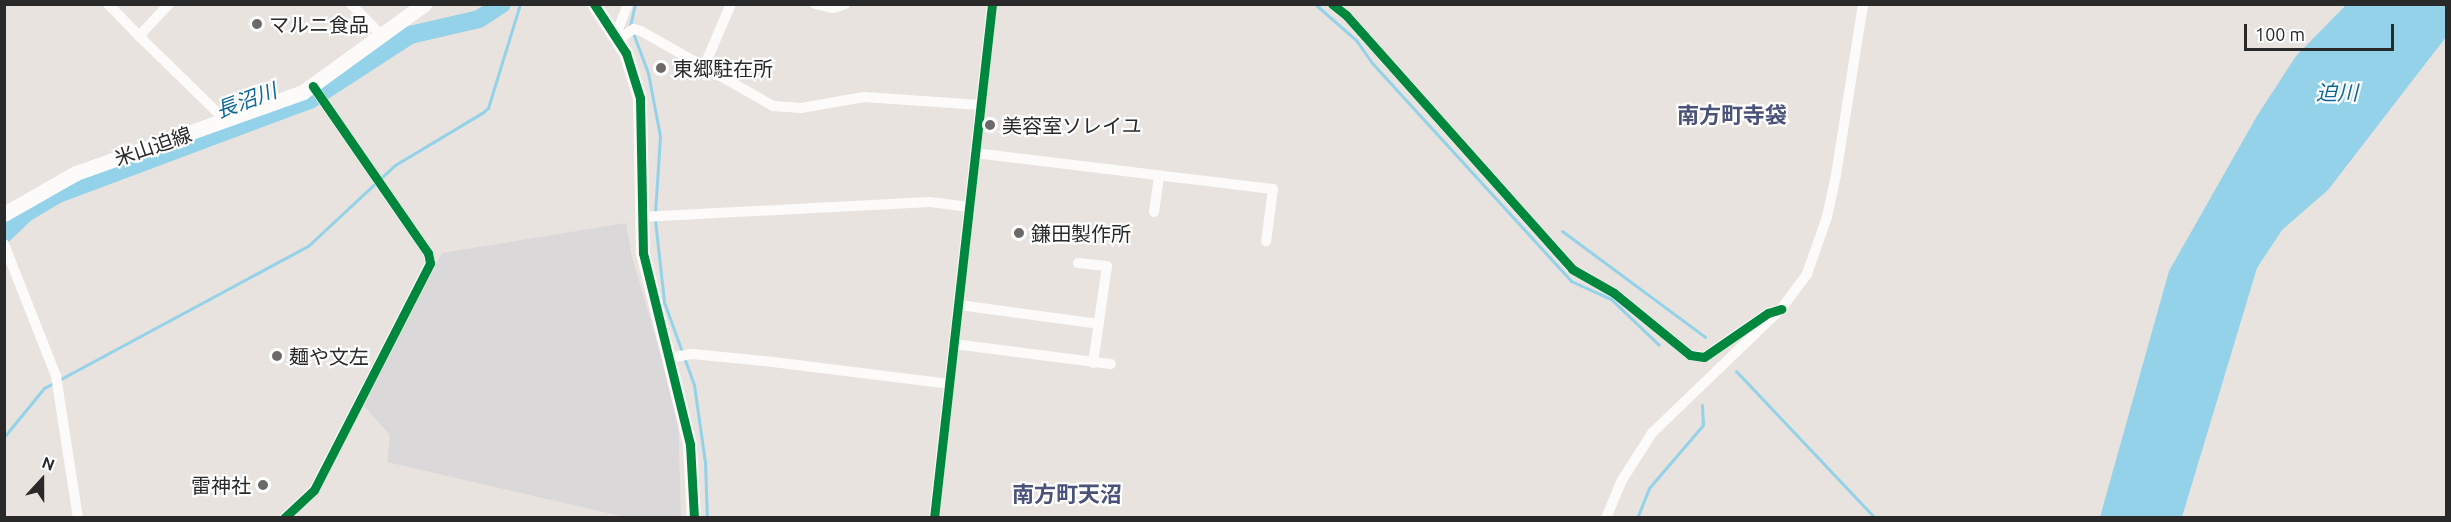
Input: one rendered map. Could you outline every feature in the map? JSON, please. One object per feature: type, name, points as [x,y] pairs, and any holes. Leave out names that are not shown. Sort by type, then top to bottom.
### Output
[{"type":"main road","name":"米山迫線","points":[[4,214],[55,182],[316,91],[424,4]]},
{"type":"street","points":[[108,4],[226,121]]},
{"type":"street","points":[[139,36],[169,4]]},
{"type":"street","points":[[351,4],[383,37]]},
{"type":"street","points":[[594,4],[624,33],[703,69],[773,106],[801,108],[864,97],[981,105]]},
{"type":"street","points":[[628,4],[624,33],[640,99],[651,216],[646,272],[679,357],[690,444],[694,518]]},
{"type":"street","points":[[703,69],[731,4]]},
{"type":"street","points":[[815,4],[833,8],[845,4]]},
{"type":"street","points":[[934,518],[992,4]]},
{"type":"street","points":[[1332,4],[1358,28],[1431,114],[1572,269],[1614,293],[1690,355],[1704,357],[1768,313],[1781,309]]},
{"type":"street","points":[[1606,518],[1622,480],[1652,433],[1781,309],[1807,274],[1827,217],[1848,114],[1863,4]]},
{"type":"street","points":[[284,518],[314,490],[430,263],[428,253],[316,91]]},
{"type":"street","points":[[975,153],[1273,189],[1266,242]]},
{"type":"street","points":[[1154,212],[1159,176]]},
{"type":"street","points":[[651,216],[930,202],[970,207]]},
{"type":"street","points":[[4,244],[57,380],[78,518]]},
{"type":"street","points":[[1078,263],[1107,266],[1093,363]]},
{"type":"street","points":[[959,305],[1098,324]]},
{"type":"street","points":[[954,344],[1111,364]]},
{"type":"street","points":[[679,357],[949,384]]},
{"type":"shaded area","points":[[626,223],[632,257],[678,412],[681,517],[625,517],[387,462],[390,435],[364,406],[442,253]]},
{"type":"water","name":"迫川","points":[[2346,5],[2446,5],[2446,37],[2328,190],[2282,230],[2257,268],[2182,517],[2100,517],[2169,271],[2257,116],[2296,56]]},
{"type":"waterway","name":"長沼川","points":[[4,234],[26,213],[58,194],[310,100],[410,35],[479,19],[502,4]]},
{"type":"waterway","points":[[4,437],[44,388],[308,246],[395,165],[488,108],[520,4]]},
{"type":"waterway","points":[[635,4],[630,25],[648,73],[660,136],[655,214]]},
{"type":"waterway","points":[[1315,4],[1356,40],[1373,64],[1571,281],[1611,299],[1659,345]]},
{"type":"waterway","points":[[655,220],[664,302],[694,385],[705,462],[707,518]]},
{"type":"waterway","points":[[1562,231],[1705,337]]},
{"type":"waterway","points":[[1736,371],[1875,518]]},
{"type":"waterway","points":[[1637,518],[1649,488],[1703,425],[1702,405]]},
{"type":"cycle path","points":[[594,4],[626,53],[640,98],[643,253],[690,444],[694,518]]},
{"type":"cycle path","points":[[934,518],[992,4]]},
{"type":"cycle path","points":[[1332,4],[1346,15],[1572,269],[1614,293],[1690,355],[1704,357],[1768,313],[1781,309]]},
{"type":"cycle path","points":[[284,518],[314,490],[430,263],[428,253],[313,86]]},
{"type":"place","name":"マルニ食品","points":[[257,24]]},
{"type":"place","name":"東郷駐在所","points":[[661,68]]},
{"type":"place","name":"美容室ソレイユ","points":[[990,125]]},
{"type":"place","name":"鎌田製作所","points":[[1019,233]]},
{"type":"place","name":"麺や文左","points":[[277,356]]},
{"type":"place","name":"雷神社","points":[[263,485]]},
{"type":"district","name":"南方町寺袋","points":[[1732,115]]},
{"type":"district","name":"南方町天沼","points":[[1067,494]]}]
